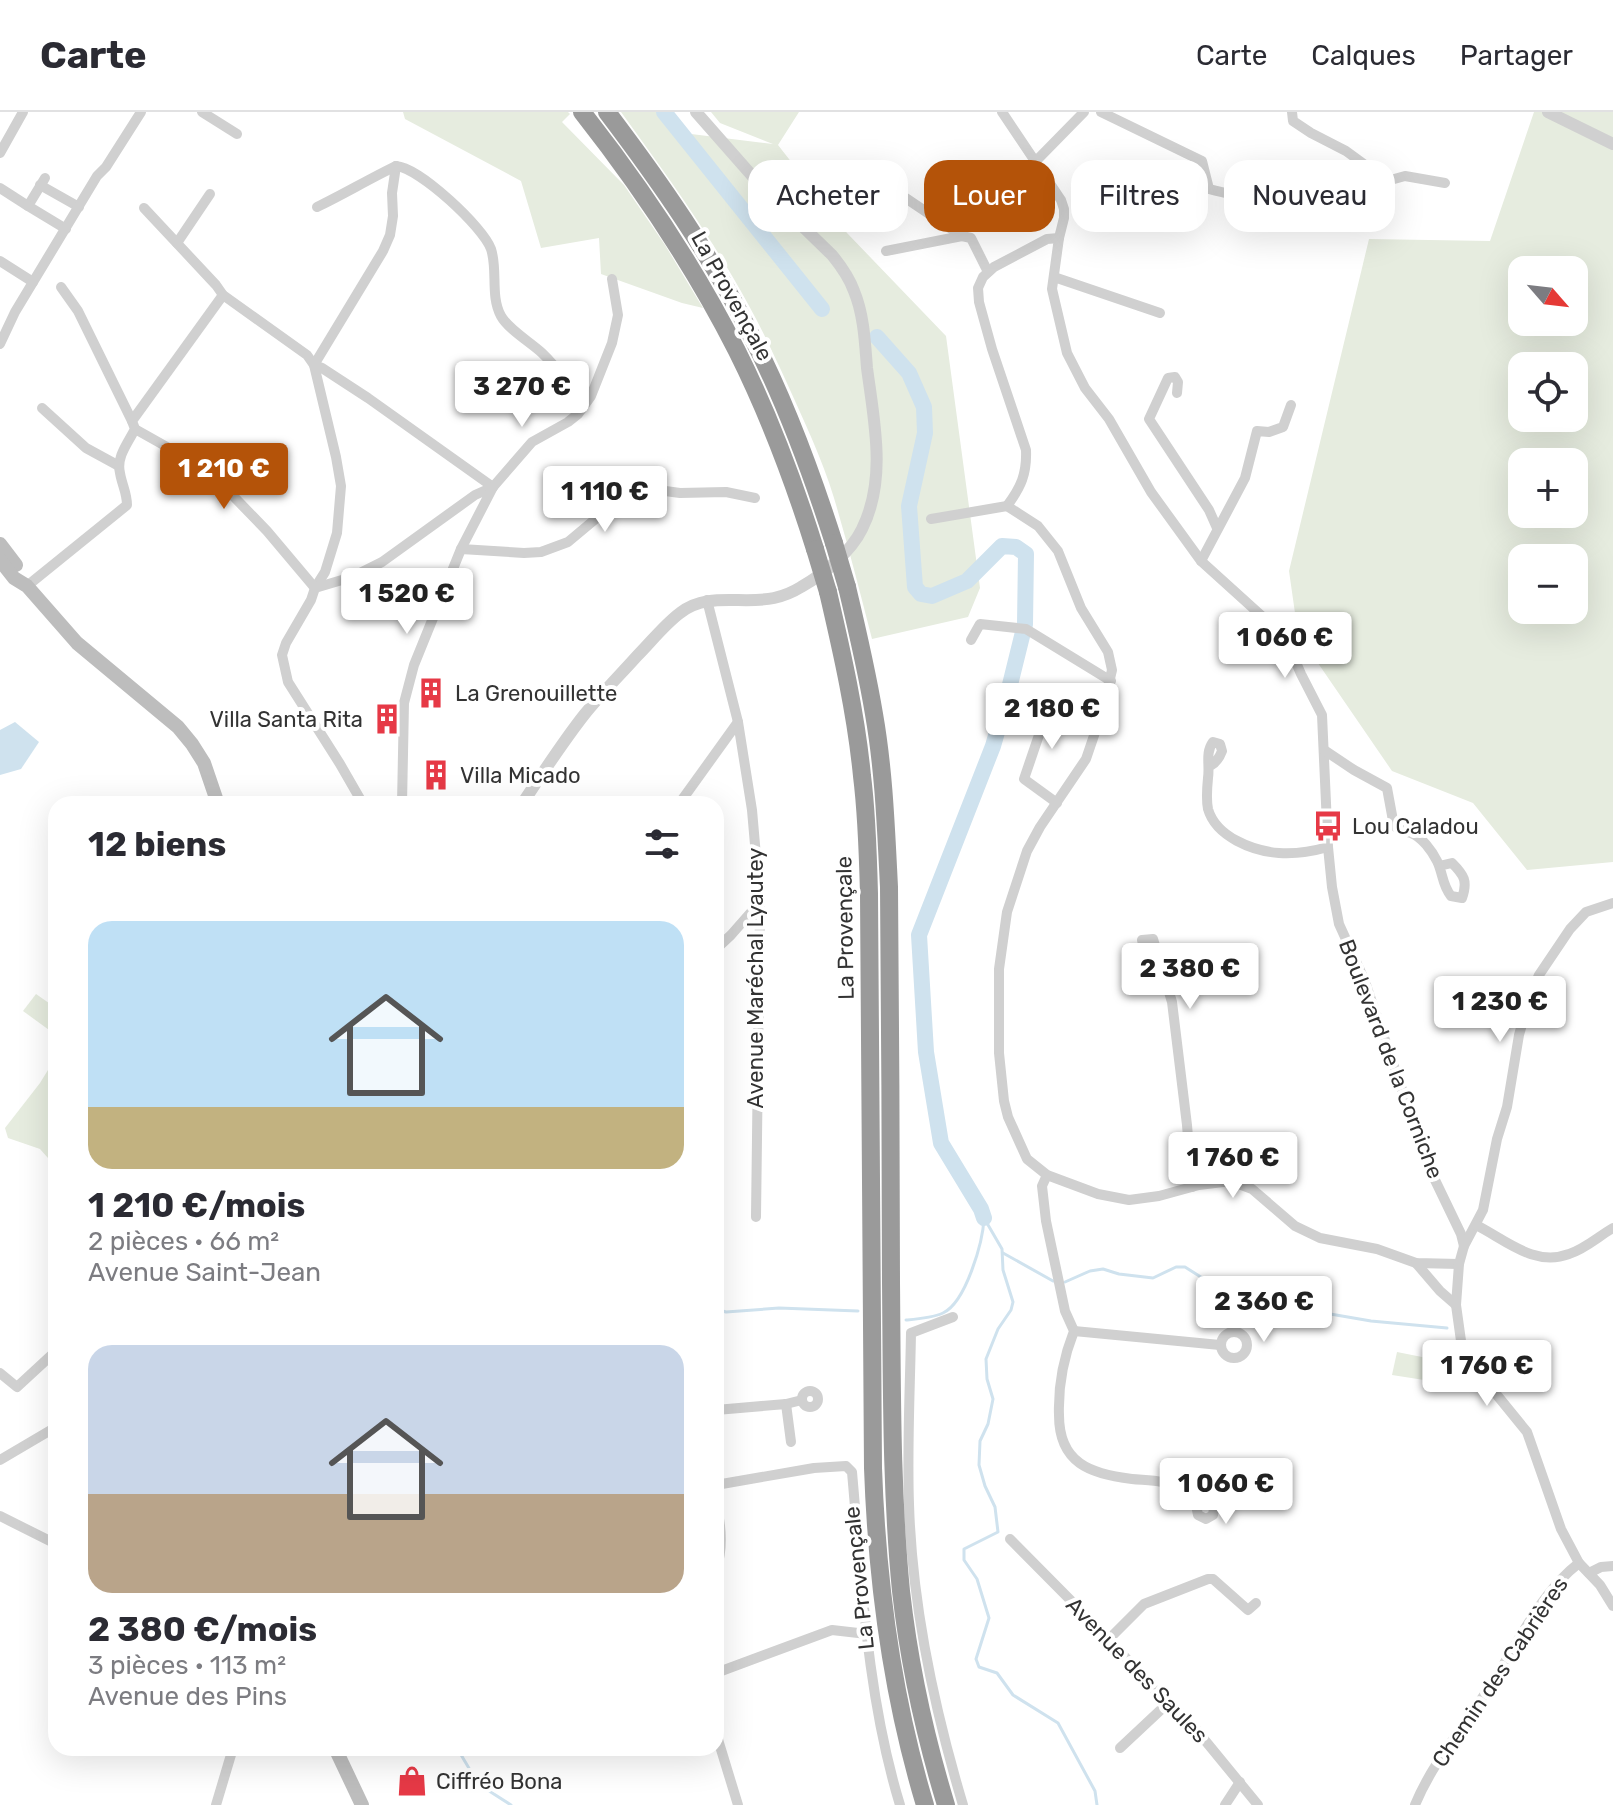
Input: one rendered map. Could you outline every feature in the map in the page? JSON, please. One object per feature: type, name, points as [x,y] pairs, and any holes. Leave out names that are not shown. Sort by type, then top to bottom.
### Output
[{"type":"highway","name":"La Provençale","points":[[582,112],[683,254],[738,352],[788,469],[815,549],[847,678],[862,776],[870,910],[874,1513],[894,1677],[925,1805]]},
{"type":"highway","name":"La Provençale","points":[[607,112],[698,241],[750,332],[775,384],[818,492],[847,587],[864,660],[875,716],[887,834],[896,1534],[916,1686],[946,1805]]},
{"type":"main road","points":[[0,544],[27,586]]},
{"type":"main road","points":[[0,560],[77,643],[178,727],[204,763],[215,796]]},
{"type":"main road","points":[[339,1756],[362,1805]]},
{"type":"street","points":[[0,153],[23,112]]},
{"type":"street","points":[[0,344],[4,329],[97,176],[141,112]]},
{"type":"street","points":[[202,112],[237,134]]},
{"type":"street","points":[[527,796],[570,734],[614,681],[674,618],[707,600],[775,598],[790,593],[831,565],[854,543],[871,507],[877,466],[862,324],[858,300],[850,280],[832,255],[762,187],[696,112]]},
{"type":"street","name":"Boulevard de la Corniche","points":[[1002,112],[1034,160]]},
{"type":"street","points":[[1037,160],[1084,112]]},
{"type":"street","points":[[1101,112],[1202,161],[1209,189],[1224,193]]},
{"type":"street","points":[[1292,112],[1293,121],[1346,151],[1387,181],[1405,176],[1445,183]]},
{"type":"street","points":[[1548,112],[1613,144]]},
{"type":"street","points":[[314,365],[390,235],[396,166]]},
{"type":"street","points":[[317,207],[396,166],[411,170],[452,202],[485,240],[491,250],[497,305],[502,318],[549,361],[585,404]]},
{"type":"street","points":[[28,206],[42,182],[79,207]]},
{"type":"street","points":[[0,188],[66,229]]},
{"type":"street","name":"Boulevard de la Corniche","points":[[1055,191],[1061,200],[1064,218],[1052,289],[1065,348],[1085,388],[1109,419],[1151,492],[1201,561],[1285,637],[1322,715],[1328,847],[1339,924],[1364,979],[1417,1133],[1464,1246]]},
{"type":"street","points":[[177,243],[210,194]]},
{"type":"street","points":[[908,200],[962,236],[971,238],[988,272]]},
{"type":"street","points":[[144,208],[223,295],[307,355],[314,365],[341,486],[337,533],[325,572],[282,655],[288,682],[358,796]]},
{"type":"street","points":[[886,251],[962,236]]},
{"type":"street","points":[[1007,506],[1019,490],[1026,467],[1026,450],[992,349],[978,288],[988,272],[1047,239],[1059,238]]},
{"type":"street","points":[[0,261],[33,282]]},
{"type":"street","points":[[1054,277],[1160,313]]},
{"type":"street","points":[[402,796],[404,703],[414,665],[461,549],[493,487],[532,442],[568,422],[591,396],[612,343],[618,315],[612,279]]},
{"type":"street","points":[[61,287],[78,311],[133,425],[208,470],[267,531],[315,588]]},
{"type":"street","points":[[27,586],[127,505],[119,466],[133,425],[223,295]]},
{"type":"street","points":[[314,365],[368,398],[493,487]]},
{"type":"street","points":[[1177,393],[1175,377],[1168,378],[1149,419],[1209,510],[1217,528]]},
{"type":"street","points":[[1201,561],[1245,478],[1257,431],[1269,432],[1283,427],[1291,405]]},
{"type":"street","points":[[42,408],[86,448],[119,466]]},
{"type":"street","points":[[315,588],[352,577],[382,562],[475,495],[493,487]]},
{"type":"street","points":[[461,549],[541,552],[568,542],[617,501],[658,490],[726,492],[755,498]]},
{"type":"street","points":[[931,519],[1007,506],[1038,526],[1058,551],[1081,608],[1108,652],[1112,670],[1086,759],[1027,851],[1007,912],[999,969],[999,1053],[1008,1117],[1027,1159],[1047,1175],[1098,1194],[1129,1200],[1231,1181],[1252,1189],[1295,1226],[1320,1238],[1377,1249],[1416,1263],[1459,1264]]},
{"type":"street","name":"Avenue Maréchal Lyautey","points":[[707,600],[738,722],[752,810],[760,902],[756,1217]]},
{"type":"street","points":[[971,640],[980,624],[1022,628],[1111,681]]},
{"type":"street","points":[[685,796],[738,722]]},
{"type":"street","points":[[1030,727],[1040,732],[1024,779],[1057,803]]},
{"type":"street","points":[[1324,750],[1387,788],[1394,826],[1414,834],[1427,846],[1439,866]]},
{"type":"street","points":[[1210,766],[1206,794],[1208,810],[1224,832],[1251,847],[1280,853],[1328,847]]},
{"type":"street","points":[[724,942],[760,902]]},
{"type":"street","name":"Chemin des Cabrières","points":[[1415,1805],[1445,1749],[1489,1688],[1542,1603],[1562,1576],[1579,1563],[1561,1529],[1527,1432],[1462,1348],[1456,1305],[1459,1264],[1464,1246],[1483,1210],[1529,999],[1539,975],[1570,929],[1586,912],[1613,903]]},
{"type":"street","points":[[1157,953],[1172,1002],[1192,1187]]},
{"type":"street","points":[[1047,1175],[1042,1186],[1046,1221],[1065,1311],[1074,1331],[1060,1378],[1059,1430],[1066,1450],[1079,1464],[1129,1479],[1161,1482],[1187,1492],[1199,1504]]},
{"type":"street","points":[[1476,1225],[1519,1250],[1550,1259],[1571,1254],[1613,1228]]},
{"type":"street","points":[[1416,1263],[1456,1305]]},
{"type":"street","points":[[953,1317],[911,1333],[909,1503],[913,1562],[928,1665],[963,1805]]},
{"type":"street","points":[[1074,1331],[1220,1345]]},
{"type":"street","points":[[0,1373],[17,1387],[48,1358]]},
{"type":"street","points":[[724,1409],[802,1400]]},
{"type":"street","points":[[786,1404],[791,1442]]},
{"type":"street","points":[[0,1460],[48,1432]]},
{"type":"street","points":[[724,1484],[814,1468],[846,1466],[852,1472],[878,1714],[900,1805]]},
{"type":"street","points":[[0,1516],[48,1540]]},
{"type":"street","name":"Avenue des Saules","points":[[1010,1539],[1109,1639],[1167,1704],[1185,1716],[1258,1805]]},
{"type":"street","points":[[1579,1563],[1600,1585],[1613,1606]]},
{"type":"street","points":[[1589,1573],[1613,1566]]},
{"type":"street","points":[[1109,1639],[1144,1604],[1208,1579],[1213,1579],[1248,1610],[1256,1603]]},
{"type":"street","points":[[724,1670],[832,1630],[867,1634]]},
{"type":"street","points":[[1120,1748],[1167,1704]]},
{"type":"street","points":[[216,1805],[231,1756]]},
{"type":"street","points":[[723,1756],[738,1805]]},
{"type":"street","points":[[1225,1805],[1240,1782]]},
{"type":"shaded area","points":[[403,112],[568,112],[570,114],[562,122],[624,185],[703,308],[601,274],[599,238],[541,248],[521,181],[405,119]]},
{"type":"shaded area","points":[[621,112],[658,112],[675,132],[773,144],[720,123],[711,112],[799,112],[778,145],[790,160],[748,160],[748,232],[846,232],[946,336],[980,588],[968,617],[872,639],[829,483],[812,439],[753,313],[719,254]]},
{"type":"shaded area","points":[[1534,112],[1613,112],[1613,862],[1527,870],[1473,803],[1392,771],[1298,634],[1289,571],[1369,239],[1490,241]]},
{"type":"shaded area","points":[[36,994],[48,1002],[48,1029],[23,1011]]},
{"type":"shaded area","points":[[48,1070],[48,1158],[40,1149],[8,1138],[5,1128]]},
{"type":"shaded area","points":[[1397,1352],[1442,1361],[1437,1382],[1392,1375]]},
{"type":"water","points":[[15,722],[39,742],[21,769],[0,775],[0,730]]},
{"type":"waterway","points":[[664,112],[822,309]]},
{"type":"waterway","points":[[877,337],[909,373],[924,407],[925,433],[909,506],[915,587],[921,594],[932,596],[967,581],[1002,546],[1016,547],[1026,554],[1025,624],[1006,701],[993,746],[919,935],[926,1052],[941,1143],[984,1218]]},
{"type":"waterway","points":[[984,1218],[1002,1249],[1003,1270],[1013,1302],[986,1359],[987,1379],[993,1399],[988,1424],[980,1441],[979,1465],[995,1507],[998,1532],[964,1549],[964,1560],[977,1579],[989,1618],[976,1659],[979,1667],[997,1673],[1013,1695],[1058,1723],[1095,1791],[1097,1805]]},
{"type":"waterway","points":[[906,1320],[943,1313],[959,1297],[977,1256],[984,1218]]},
{"type":"waterway","points":[[1003,1253],[1053,1281]]},
{"type":"waterway","points":[[1065,1282],[1103,1269],[1153,1278],[1176,1267],[1185,1267],[1204,1279],[1243,1290],[1278,1305],[1371,1321],[1447,1328]]},
{"type":"waterway","points":[[724,1311],[779,1308],[858,1311]]},
{"type":"waterway","points":[[462,1756],[486,1789],[511,1805]]},
{"type":"place","name":"La Grenouillette","points":[[431,693]]},
{"type":"place","name":"Villa Santa Rita","points":[[387,719]]},
{"type":"place","name":"Villa Micado","points":[[436,775]]},
{"type":"place","name":"Lou Caladou","points":[[1328,826]]},
{"type":"place","name":"Ciffréo Bona","points":[[412,1781]]}]
